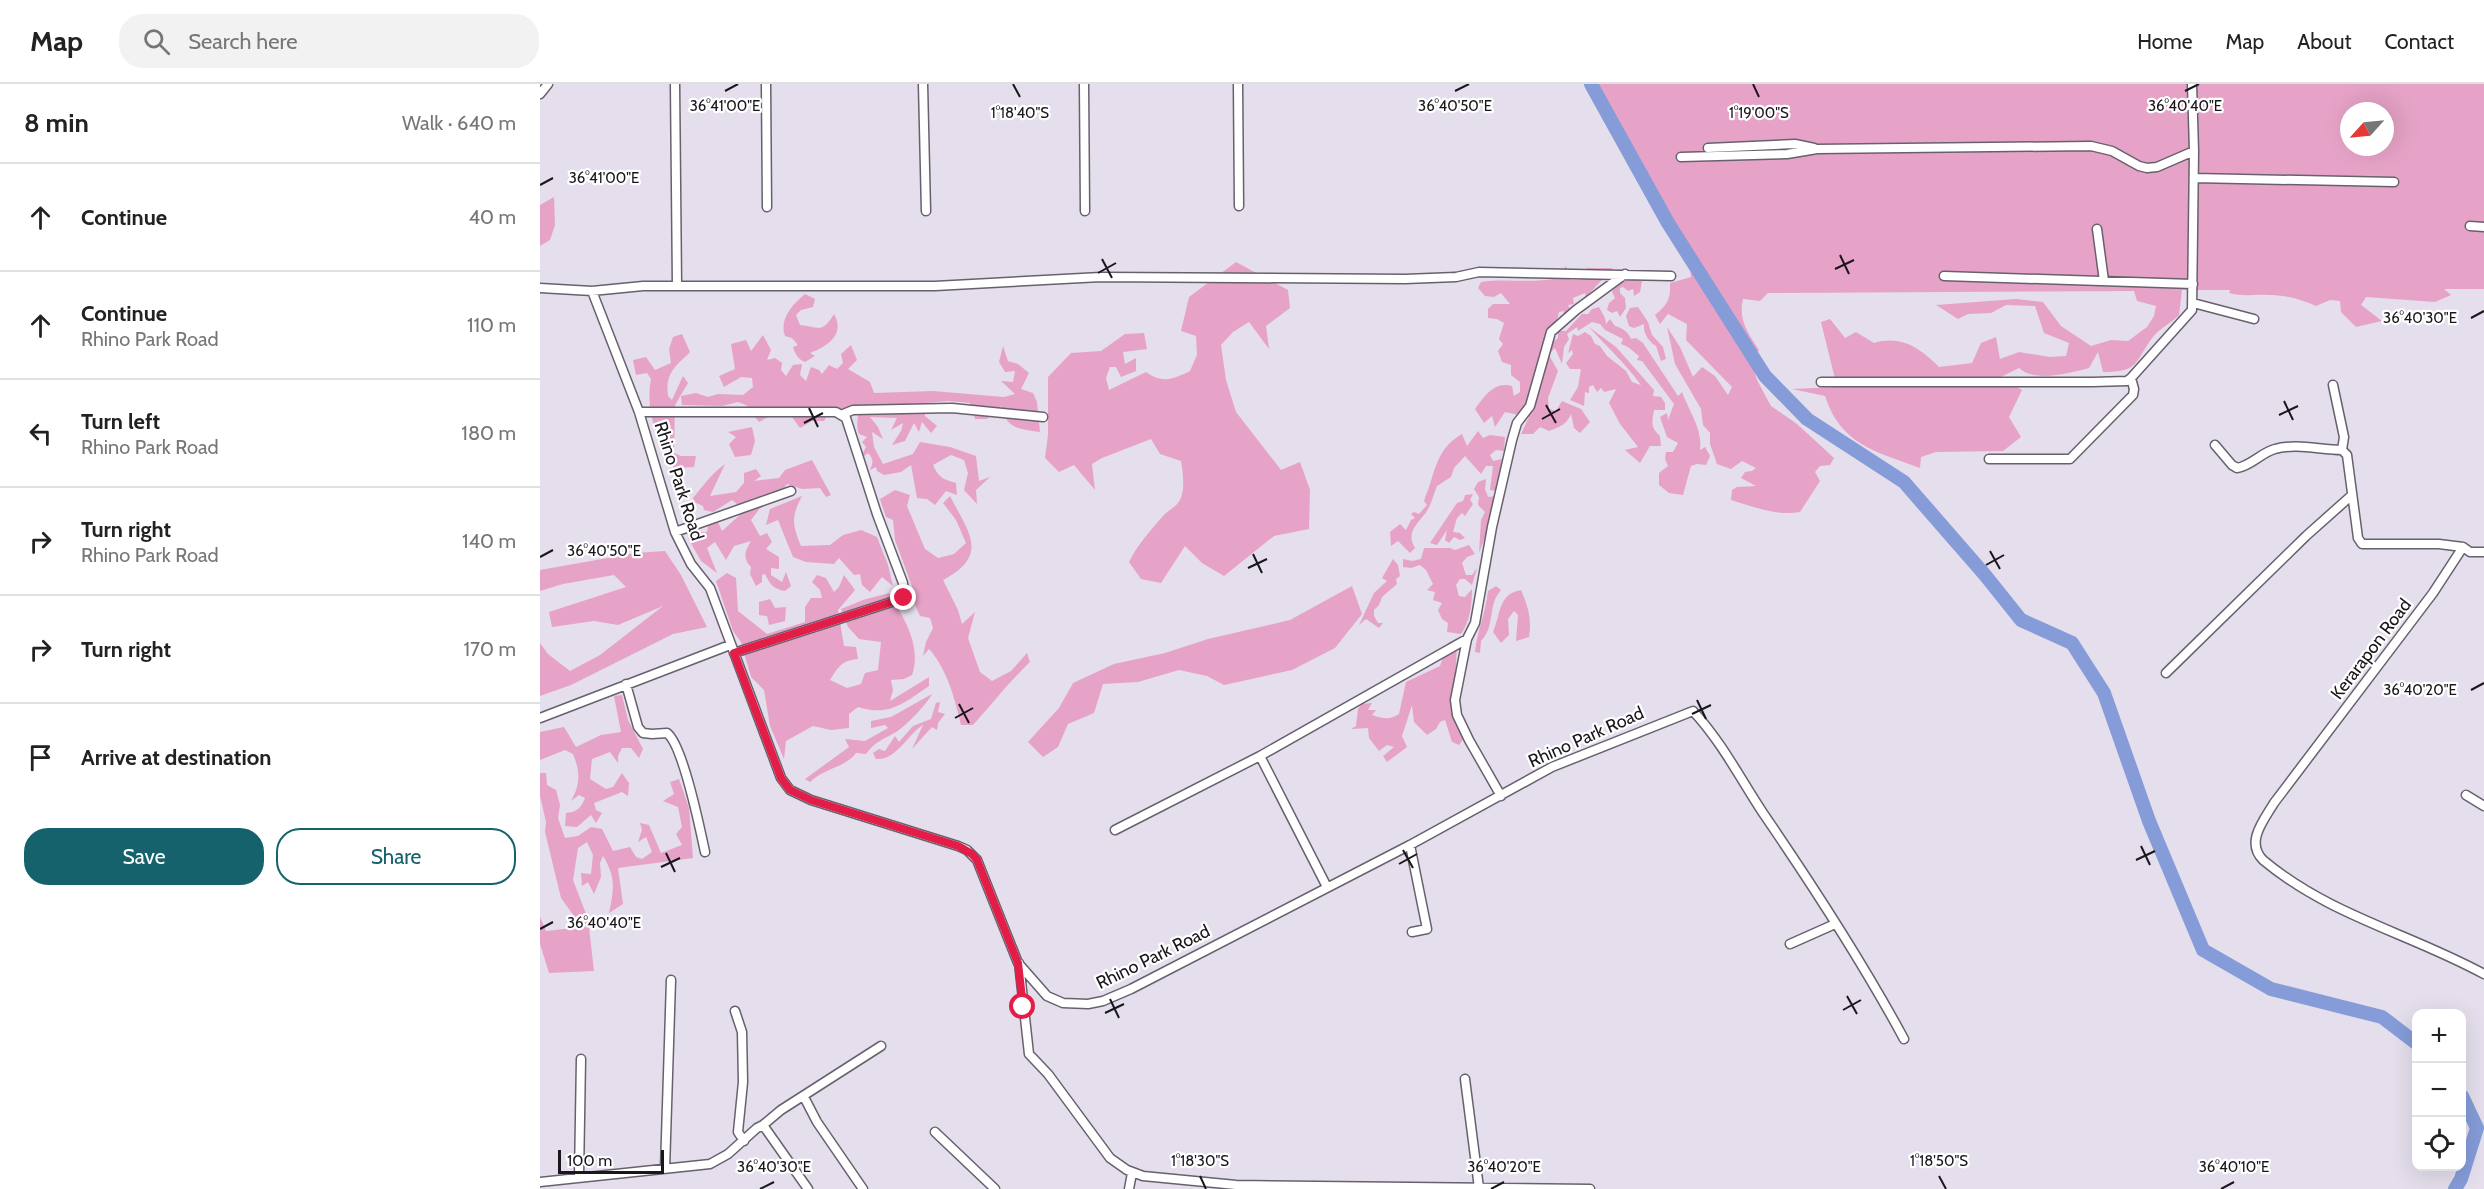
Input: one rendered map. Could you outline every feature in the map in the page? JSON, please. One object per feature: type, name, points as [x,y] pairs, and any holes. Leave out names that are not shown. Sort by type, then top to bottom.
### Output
[{"type":"street","points":[[540,94],[548,84]]},
{"type":"street","points":[[675,84],[677,286]]},
{"type":"street","points":[[766,84],[767,207]]},
{"type":"street","points":[[923,84],[926,211]]},
{"type":"street","points":[[1084,84],[1085,211]]},
{"type":"street","points":[[1238,84],[1239,206]]},
{"type":"street","points":[[1821,382],[2092,382],[2127,381],[2131,378],[2189,316],[2193,303],[2192,84]]},
{"type":"street","points":[[1708,148],[1795,144],[1817,149]]},
{"type":"street","points":[[1682,157],[1778,155],[1817,149],[2091,146],[2112,151],[2147,168],[2194,151]]},
{"type":"street","points":[[2194,178],[2394,182]]},
{"type":"street","points":[[2470,226],[2484,227]]},
{"type":"street","points":[[2097,229],[2104,281]]},
{"type":"street","points":[[540,288],[592,291],[643,286],[935,285],[1101,277],[1405,279],[1456,277],[1479,272],[1671,276]]},
{"type":"street","points":[[1500,796],[1457,715],[1455,700],[1467,639],[1474,623],[1492,527],[1517,423],[1530,406],[1551,332],[1576,310],[1625,274]]},
{"type":"street","points":[[1944,276],[2193,284]]},
{"type":"street","name":"Rhino Park Road","points":[[592,291],[639,412],[675,532],[692,564],[710,588],[755,712],[786,785],[804,798],[958,846],[972,854],[977,860],[1018,963],[1047,996],[1055,1000],[1077,1004],[1103,1001],[1131,989],[1410,845],[1552,767],[1692,711],[1711,731],[1876,987],[1904,1039]]},
{"type":"street","points":[[2193,303],[2254,319]]},
{"type":"street","points":[[1989,459],[2070,459],[2133,395],[2131,378]]},
{"type":"street","points":[[2333,385],[2344,437],[2342,450]]},
{"type":"street","points":[[639,412],[843,414],[854,410],[952,408],[1043,417]]},
{"type":"street","points":[[540,718],[626,684],[732,649],[904,598],[903,584],[843,414]]},
{"type":"street","points":[[2216,445],[2237,468],[2270,450],[2282,447],[2342,450],[2347,455],[2358,538],[2362,544],[2439,544],[2463,547],[2470,552],[2484,552]]},
{"type":"street","points":[[675,532],[790,491]]},
{"type":"street","points":[[2166,673],[2306,536],[2352,495]]},
{"type":"street","name":"Kerarapon Road","points":[[2463,547],[2426,602],[2287,785],[2256,836],[2256,850],[2263,860],[2334,908],[2438,951],[2484,974]]},
{"type":"street","points":[[1115,830],[1260,756],[1467,639]]},
{"type":"street","points":[[626,684],[640,729],[648,735],[667,733],[674,742],[692,798],[705,852]]},
{"type":"street","points":[[1260,756],[1327,887]]},
{"type":"street","points":[[2466,795],[2484,806]]},
{"type":"street","points":[[1410,845],[1427,929],[1412,932]]},
{"type":"street","points":[[1791,944],[1835,924]]},
{"type":"street","points":[[1018,963],[1029,1054],[1048,1074],[1110,1158],[1132,1173],[1255,1187],[1590,1189]]},
{"type":"street","points":[[665,1169],[671,980]]},
{"type":"street","points":[[735,1011],[742,1032],[743,1082],[738,1132],[744,1141]]},
{"type":"street","points":[[540,1182],[579,1176],[710,1164],[728,1154],[781,1110],[881,1046]]},
{"type":"street","points":[[579,1176],[581,1059]]},
{"type":"street","points":[[1465,1079],[1479,1188]]},
{"type":"street","points":[[804,1096],[817,1122],[863,1189]]},
{"type":"street","points":[[763,1125],[808,1189]]},
{"type":"street","points":[[935,1132],[995,1189]]},
{"type":"street","points":[[1129,1189],[1132,1173]]},
{"type":"shaded area","points":[[1593,84],[2484,84],[2484,289],[2444,289],[2451,295],[2435,302],[2366,297],[2361,305],[2382,321],[2356,327],[2341,312],[2340,301],[2330,300],[2316,306],[2298,299],[2239,295],[2229,293],[2230,290],[2182,290],[2179,315],[2155,334],[2139,359],[2130,368],[2103,372],[2098,352],[2089,368],[2043,376],[2026,373],[2019,368],[2001,377],[2022,390],[2009,417],[2021,437],[2003,451],[1936,452],[1921,457],[1920,468],[1874,451],[1850,436],[1840,426],[1825,396],[1792,389],[1837,387],[1821,322],[1830,319],[1845,338],[1856,332],[1874,343],[1893,341],[1910,345],[1925,354],[1939,367],[1972,363],[1981,343],[1996,337],[2000,359],[2019,352],[2050,357],[2066,356],[2069,343],[2044,333],[2035,306],[2006,305],[1991,313],[1968,314],[1958,319],[1936,305],[2016,299],[2043,302],[2061,326],[2091,346],[2111,340],[2128,341],[2147,327],[2154,316],[2156,306],[2137,301],[2134,291],[1768,293],[1760,301],[1743,299],[1743,320],[1759,350],[1752,365],[1771,406],[1797,424],[1834,458],[1830,465],[1820,466],[1815,472],[1820,481],[1800,512],[1774,512],[1731,500],[1732,490],[1737,487],[1756,486],[1741,478],[1745,472],[1756,468],[1742,461],[1731,469],[1717,464],[1710,444],[1710,433],[1703,425],[1701,409],[1675,364],[1667,327],[1680,347],[1693,377],[1702,367],[1715,376],[1728,395],[1732,387],[1686,340],[1687,324],[1668,314],[1660,324],[1655,315],[1667,301],[1670,283],[1691,277],[1690,269],[1701,272]]},
{"type":"shaded area","points":[[554,197],[555,225],[550,240],[540,246],[540,205]]},
{"type":"shaded area","points":[[1236,262],[1288,290],[1290,308],[1266,326],[1269,349],[1249,322],[1233,332],[1221,345],[1226,380],[1236,412],[1281,470],[1300,462],[1310,490],[1309,529],[1274,536],[1224,576],[1202,563],[1185,546],[1161,583],[1141,579],[1129,562],[1149,532],[1181,499],[1183,482],[1181,461],[1160,454],[1151,439],[1092,464],[1095,490],[1074,465],[1059,472],[1045,458],[1048,435],[1048,377],[1071,353],[1101,351],[1125,334],[1144,333],[1147,349],[1123,352],[1125,364],[1136,358],[1136,371],[1121,377],[1116,367],[1110,367],[1106,378],[1109,390],[1146,372],[1157,378],[1168,379],[1190,371],[1197,355],[1196,336],[1181,331],[1189,297]]},
{"type":"shaded area","points":[[1566,266],[1570,280],[1581,280],[1587,268],[1613,268],[1586,297],[1585,293],[1573,298],[1574,304],[1568,305],[1570,309],[1563,316],[1564,311],[1559,312],[1552,343],[1558,338],[1558,331],[1566,331],[1582,314],[1588,314],[1592,309],[1599,307],[1606,324],[1610,319],[1615,326],[1627,332],[1631,339],[1636,338],[1643,343],[1678,396],[1682,392],[1697,428],[1700,450],[1705,447],[1710,456],[1706,465],[1691,466],[1683,495],[1669,493],[1659,485],[1659,473],[1668,466],[1665,459],[1666,452],[1673,452],[1678,443],[1667,437],[1660,417],[1667,413],[1668,420],[1674,404],[1642,361],[1637,360],[1639,356],[1621,344],[1623,339],[1605,330],[1600,324],[1592,322],[1578,331],[1577,327],[1567,334],[1569,339],[1564,347],[1562,364],[1555,348],[1551,352],[1552,344],[1549,355],[1558,371],[1548,398],[1549,409],[1556,411],[1562,401],[1581,409],[1590,422],[1580,433],[1574,428],[1571,414],[1565,423],[1553,430],[1549,431],[1540,427],[1533,434],[1521,434],[1529,417],[1505,412],[1495,427],[1492,416],[1484,423],[1475,409],[1490,391],[1500,386],[1512,386],[1514,396],[1520,392],[1520,382],[1511,375],[1511,365],[1502,362],[1498,351],[1503,344],[1499,339],[1504,323],[1488,318],[1488,309],[1493,304],[1510,304],[1501,293],[1494,297],[1485,296],[1478,288],[1481,282],[1538,281],[1557,278]]},
{"type":"shaded area","points":[[1627,279],[1642,281],[1640,292],[1634,296],[1633,289],[1628,291],[1623,287],[1620,288],[1620,293],[1625,298],[1626,308],[1620,317],[1617,311],[1612,313],[1607,310],[1609,303],[1615,298],[1612,292],[1616,284]]},
{"type":"shaded area","points":[[805,294],[815,299],[813,307],[801,310],[796,315],[800,325],[820,328],[834,314],[838,328],[828,344],[810,353],[815,356],[805,362],[795,352],[793,347],[798,345],[792,338],[785,336],[784,324],[788,313]]},
{"type":"shaded area","points":[[1638,307],[1648,322],[1652,335],[1663,347],[1666,359],[1661,361],[1656,346],[1645,334],[1644,324],[1634,328],[1629,326],[1626,316],[1630,308]]},
{"type":"shaded area","points":[[1589,327],[1616,347],[1654,390],[1653,396],[1661,397],[1665,403],[1665,410],[1654,410],[1652,421],[1653,427],[1660,436],[1661,446],[1650,446],[1640,463],[1625,450],[1638,447],[1620,424],[1609,403],[1616,389],[1604,392],[1601,388],[1597,392],[1593,385],[1589,387],[1589,393],[1585,392],[1584,406],[1570,400],[1578,387],[1581,369],[1570,369],[1566,363],[1573,354],[1572,350],[1568,353],[1573,334],[1578,336],[1585,332],[1591,336],[1595,344],[1600,346],[1607,356],[1626,371],[1632,382],[1641,385]]},
{"type":"shaded area","points":[[682,334],[690,352],[672,371],[667,388],[668,396],[672,400],[683,376],[688,383],[675,405],[674,453],[681,456],[696,456],[694,467],[674,468],[662,447],[651,414],[651,379],[647,373],[636,375],[633,360],[646,357],[655,370],[671,363],[669,349],[673,337]]},
{"type":"shaded area","points":[[763,335],[771,350],[767,360],[775,358],[782,363],[781,370],[786,376],[793,365],[802,364],[800,375],[806,381],[811,367],[822,374],[829,365],[837,369],[843,363],[841,354],[851,345],[857,360],[848,369],[870,382],[874,393],[933,391],[1004,397],[1015,394],[1001,381],[1013,382],[1015,371],[1005,372],[999,362],[1003,346],[1008,361],[1018,364],[1029,373],[1021,389],[1033,393],[1037,402],[1040,432],[1010,424],[1001,406],[987,419],[975,419],[970,403],[949,401],[925,403],[925,416],[937,426],[931,433],[922,422],[919,432],[914,423],[905,441],[892,445],[903,423],[891,430],[897,418],[870,417],[878,427],[883,439],[872,432],[874,447],[883,464],[913,454],[920,442],[950,447],[976,456],[979,481],[990,477],[976,490],[977,504],[964,490],[968,473],[964,460],[951,455],[933,465],[942,477],[956,483],[957,495],[946,491],[935,505],[927,499],[917,498],[911,465],[901,472],[884,475],[877,471],[876,467],[870,470],[872,459],[868,453],[864,456],[866,447],[862,442],[867,437],[859,434],[858,430],[859,405],[843,409],[832,407],[824,421],[812,421],[800,428],[792,417],[770,416],[759,422],[746,405],[738,402],[722,406],[682,405],[681,396],[696,393],[708,397],[718,394],[743,395],[753,387],[752,378],[741,377],[724,387],[719,376],[735,369],[731,344],[746,340],[751,351]]},
{"type":"shaded area","points":[[752,427],[755,441],[751,455],[735,457],[729,444],[736,437],[728,432]]},
{"type":"shaded area","points":[[1478,431],[1483,438],[1490,435],[1505,437],[1504,451],[1496,450],[1490,455],[1493,461],[1502,459],[1496,491],[1490,490],[1493,466],[1486,466],[1481,474],[1465,456],[1454,468],[1451,477],[1437,486],[1428,509],[1412,532],[1411,537],[1415,548],[1410,553],[1398,541],[1391,546],[1390,532],[1400,524],[1406,530],[1411,520],[1415,518],[1411,514],[1414,512],[1419,514],[1427,505],[1424,501],[1444,449],[1462,434],[1467,446]]},
{"type":"shaded area","points":[[812,460],[831,495],[826,497],[820,488],[802,489],[787,484],[774,501],[760,508],[751,520],[760,536],[767,533],[772,542],[766,549],[779,557],[779,569],[771,568],[771,575],[782,582],[786,572],[791,586],[785,591],[775,588],[765,574],[762,575],[762,582],[756,586],[750,574],[751,567],[745,557],[751,541],[734,546],[726,560],[715,542],[707,548],[717,573],[701,561],[688,538],[693,532],[707,532],[708,526],[718,522],[722,531],[742,513],[732,500],[713,512],[704,510],[703,506],[694,502],[693,498],[716,472],[725,464],[710,496],[736,492],[744,483],[744,473],[756,469],[761,476],[754,481],[779,478],[785,470]]},
{"type":"shaded area","points":[[1486,479],[1485,489],[1488,497],[1495,496],[1479,553],[1481,520],[1485,512],[1478,505],[1479,497],[1474,489],[1478,482]]},
{"type":"shaded area","points":[[895,490],[910,495],[907,506],[925,549],[938,558],[954,554],[966,543],[956,520],[943,503],[950,496],[964,521],[969,532],[971,552],[967,562],[958,571],[943,580],[958,610],[962,624],[975,612],[968,638],[980,672],[992,681],[1011,671],[1027,653],[1030,662],[973,725],[961,725],[953,695],[941,666],[929,649],[923,656],[926,642],[933,628],[930,618],[920,616],[914,602],[913,589],[895,540],[893,520],[886,517],[880,499]]},
{"type":"shaded area","points":[[1473,494],[1470,500],[1473,504],[1465,516],[1462,513],[1457,518],[1453,532],[1460,533],[1465,538],[1460,540],[1454,537],[1449,543],[1445,540],[1447,530],[1437,545],[1430,543],[1457,503],[1463,501],[1465,495]]},
{"type":"shaded area","points":[[802,496],[794,515],[801,546],[830,545],[843,535],[861,530],[877,537],[893,586],[882,577],[870,592],[862,585],[860,574],[854,575],[839,558],[834,564],[806,562],[793,557],[778,520],[766,525],[770,509]]},
{"type":"shaded area","points":[[1469,545],[1475,554],[1467,557],[1462,563],[1466,575],[1472,575],[1477,568],[1472,585],[1465,579],[1460,579],[1456,585],[1459,596],[1465,597],[1472,589],[1470,613],[1461,634],[1447,632],[1448,623],[1442,619],[1438,610],[1442,603],[1433,600],[1435,592],[1427,590],[1433,584],[1426,570],[1420,565],[1411,568],[1403,567],[1403,559],[1412,561],[1421,559],[1424,548],[1455,550]]},
{"type":"shaded area","points":[[665,551],[681,575],[707,627],[673,634],[571,685],[540,696],[540,643],[548,654],[570,671],[600,655],[663,606],[618,625],[594,621],[552,627],[549,612],[626,587],[614,575],[563,584],[540,591],[540,570],[636,553]]},
{"type":"shaded area","points":[[1393,559],[1398,565],[1400,576],[1396,579],[1397,584],[1382,597],[1374,610],[1378,623],[1383,623],[1379,628],[1366,619],[1359,625],[1374,593],[1387,581],[1382,578]]},
{"type":"shaded area","points":[[727,573],[736,578],[738,611],[767,634],[805,622],[805,607],[811,598],[822,598],[820,590],[812,582],[817,575],[826,578],[834,592],[844,575],[855,590],[838,610],[844,646],[856,647],[858,659],[841,665],[830,680],[847,688],[861,684],[865,673],[878,670],[881,642],[859,639],[848,627],[841,609],[889,593],[910,632],[915,653],[912,675],[904,679],[891,680],[893,690],[890,701],[929,677],[929,686],[896,707],[869,710],[858,707],[849,714],[849,728],[831,730],[813,726],[786,741],[784,759],[770,726],[764,690],[751,677],[741,642],[733,631],[716,581]]},
{"type":"shaded area","points":[[1352,586],[1362,614],[1335,648],[1292,670],[1224,685],[1207,676],[1179,670],[1138,682],[1103,684],[1094,713],[1068,724],[1058,747],[1043,757],[1028,742],[1059,708],[1073,683],[1114,664],[1290,620]]},
{"type":"shaded area","points":[[1496,586],[1501,590],[1494,602],[1486,635],[1481,641],[1480,653],[1475,652],[1488,591]]},
{"type":"shaded area","points":[[1521,590],[1529,613],[1529,637],[1516,641],[1518,615],[1514,611],[1508,619],[1509,635],[1501,643],[1493,632],[1501,606],[1508,596]]},
{"type":"shaded area","points":[[770,599],[775,608],[786,607],[785,621],[769,625],[767,616],[759,615],[759,602]]},
{"type":"shaded area","points":[[1457,638],[1456,669],[1450,705],[1464,738],[1459,745],[1452,742],[1445,720],[1427,735],[1414,722],[1412,705],[1402,736],[1407,747],[1387,762],[1383,756],[1394,747],[1387,745],[1379,751],[1369,738],[1368,728],[1351,729],[1356,726],[1358,709],[1362,704],[1372,703],[1368,710],[1376,710],[1372,715],[1389,718],[1399,714],[1406,682],[1440,666],[1448,643]]},
{"type":"shaded area","points":[[932,694],[905,725],[876,744],[866,754],[856,753],[846,762],[810,782],[805,779],[849,747],[845,739],[865,741],[888,728],[885,725],[871,728],[871,721],[891,717]]},
{"type":"shaded area","points":[[622,695],[628,720],[643,749],[639,758],[631,748],[622,748],[618,756],[618,763],[610,752],[592,759],[590,779],[606,789],[613,787],[622,773],[629,783],[628,796],[622,792],[594,803],[596,810],[602,813],[596,823],[591,815],[577,827],[565,826],[566,813],[578,809],[585,798],[579,795],[571,801],[578,783],[577,766],[573,754],[565,750],[540,760],[540,732],[564,727],[576,747],[601,735],[621,732],[614,696]]},
{"type":"shaded area","points":[[940,702],[938,712],[945,714],[938,723],[937,730],[932,727],[912,749],[923,725],[890,756],[876,759],[873,753],[879,749],[885,751],[895,736],[899,742],[913,726],[931,719],[936,703]]},
{"type":"shaded area","points":[[540,773],[546,773],[547,785],[556,790],[560,805],[558,818],[565,838],[578,836],[591,827],[602,829],[613,851],[630,847],[636,857],[642,859],[652,852],[646,837],[638,842],[642,830],[640,823],[649,825],[661,853],[682,845],[676,834],[682,827],[678,807],[663,801],[674,794],[670,782],[679,779],[689,808],[693,858],[618,868],[623,904],[609,913],[613,883],[607,863],[603,856],[600,863],[601,877],[594,894],[588,882],[582,886],[581,873],[591,874],[593,855],[587,842],[578,848],[573,880],[588,919],[594,971],[549,973],[540,944],[540,917],[546,931],[573,928],[579,923],[561,898],[545,832],[546,822],[540,796]]},
{"type":"waterway","points":[[1591,84],[1668,223],[1765,376],[1807,419],[1904,482],[2021,620],[2072,643],[2104,693],[2149,821],[2203,950],[2271,989],[2382,1017],[2412,1040]]},
{"type":"waterway","points":[[2455,1189],[2461,1179],[2477,1128],[2466,1105]]},
{"type":"route","points":[[904,598],[899,602],[734,653],[781,778],[790,790],[811,800],[958,846],[972,854],[977,860],[1018,963],[1023,1007]]}]
